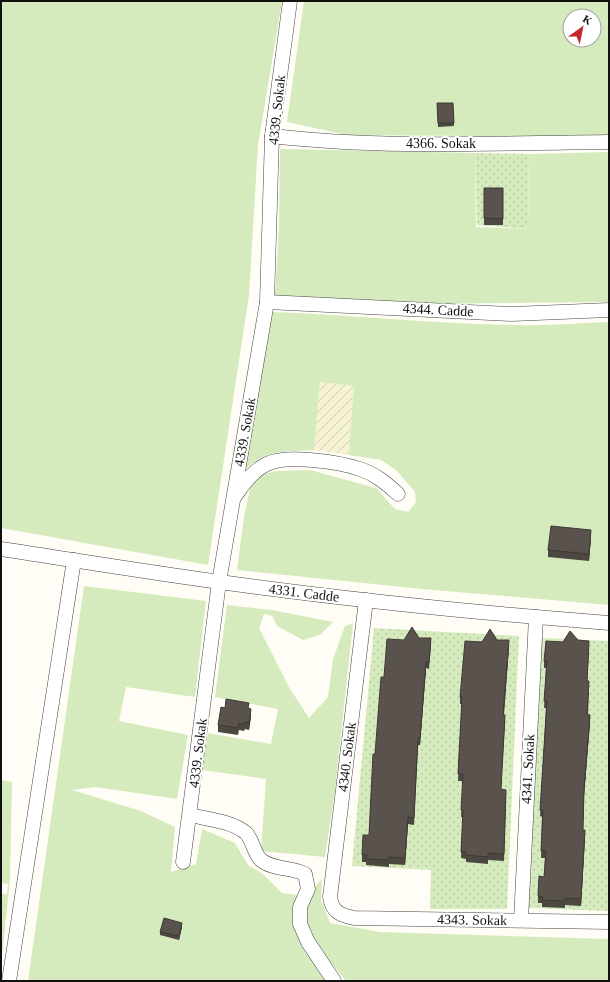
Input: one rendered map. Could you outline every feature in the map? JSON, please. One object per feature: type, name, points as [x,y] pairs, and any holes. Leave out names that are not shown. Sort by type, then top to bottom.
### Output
[{"type":"street","name":"4339. Sokak","points":[[183,862],[219,582],[266,302],[272,136],[290,1]]},
{"type":"street","name":"4366. Sokak","points":[[272,136],[321,142],[426,144],[609,142]]},
{"type":"street","name":"4344. Cadde","points":[[266,302],[512,314],[609,310]]},
{"type":"street","points":[[234,498],[252,474],[267,464],[284,458],[313,460],[359,469],[382,480],[398,494]]},
{"type":"street","name":"4331. Cadde","points":[[1,549],[219,582],[366,600],[609,623]]},
{"type":"street","points":[[9,981],[74,560]]},
{"type":"street","name":"4340. Sokak","points":[[337,912],[331,906],[330,897],[366,600]]},
{"type":"street","name":"4341. Sokak","points":[[521,920],[536,617]]},
{"type":"street","points":[[190,815],[232,825],[246,833],[261,860],[275,866],[297,869],[306,874],[308,888],[300,907],[300,924],[308,942],[334,981]]},
{"type":"street","name":"4343. Sokak","points":[[337,912],[354,918],[609,922]]},
{"type":"shaded area","points":[[320,382],[355,386],[349,455],[314,450]]},
{"type":"green space","points":[[1,1],[282,1],[258,145],[249,295],[208,565],[1,528]]},
{"type":"green space","points":[[304,1],[609,1],[609,137],[347,135],[287,122]]},
{"type":"green space","points":[[280,149],[475,153],[476,227],[528,229],[529,154],[609,152],[609,302],[414,304],[275,296],[279,227]]},
{"type":"green space","points":[[475,153],[529,154],[528,229],[477,225]]},
{"type":"green space","points":[[272,312],[487,324],[541,325],[609,322],[609,605],[422,589],[237,570],[244,517],[251,485],[261,475],[276,471],[310,470],[376,488],[395,509],[408,512],[416,502],[415,492],[396,470],[381,460],[349,455],[354,386],[320,382],[314,450],[285,452],[269,455],[245,469]]},
{"type":"green space","points":[[84,586],[206,601],[195,697],[126,687],[119,721],[188,735],[177,799],[95,787],[72,790],[141,811],[175,827],[171,872],[196,864],[202,829],[235,843],[248,865],[263,874],[282,893],[297,895],[292,919],[303,944],[327,981],[28,981]]},
{"type":"green space","points":[[227,605],[272,610],[333,622],[320,635],[303,640],[277,626],[272,616],[264,614],[259,628],[289,687],[309,718],[328,697],[333,659],[345,626],[353,623],[335,790],[325,857],[261,851],[266,779],[202,770],[208,733],[271,744],[278,709],[215,697]]},
{"type":"green space","points":[[374,628],[519,636],[507,909],[430,909],[431,870],[352,866]]},
{"type":"green space","points":[[541,638],[609,641],[609,911],[528,908]]},
{"type":"green space","points":[[1,780],[12,782],[10,879],[2,956],[1,894],[7,894],[8,884],[1,883]]},
{"type":"green space","points":[[322,879],[321,900],[330,923],[380,932],[609,939],[609,981],[346,981],[321,951],[304,917],[314,888]]},
{"type":"building","points":[[437,103],[453,103],[454,123],[438,123]]},
{"type":"building","points":[[484,188],[503,188],[503,219],[484,218]]},
{"type":"building","points":[[551,526],[591,530],[589,554],[548,550]]},
{"type":"building","points":[[412,627],[419,638],[431,638],[429,662],[426,662],[420,738],[418,738],[414,818],[408,817],[405,858],[389,857],[389,860],[366,859],[367,855],[362,855],[363,835],[369,835],[373,754],[375,754],[381,677],[384,677],[387,639],[404,640]]},
{"type":"building","points":[[490,629],[497,640],[509,640],[503,715],[505,715],[501,789],[506,790],[504,854],[488,853],[488,857],[466,855],[466,852],[461,852],[463,774],[458,774],[462,697],[460,697],[465,641],[482,642]]},
{"type":"building","points":[[570,631],[578,640],[589,641],[587,714],[590,715],[584,789],[583,830],[585,830],[581,899],[565,898],[565,901],[542,900],[543,897],[538,896],[539,876],[544,877],[546,851],[541,851],[543,810],[540,810],[547,701],[544,701],[547,661],[544,661],[546,641],[563,642]]},
{"type":"building","points":[[226,699],[249,703],[248,708],[251,709],[249,723],[239,723],[238,728],[218,725],[221,707],[225,708]]},
{"type":"building","points":[[164,918],[182,923],[179,936],[160,932]]}]
